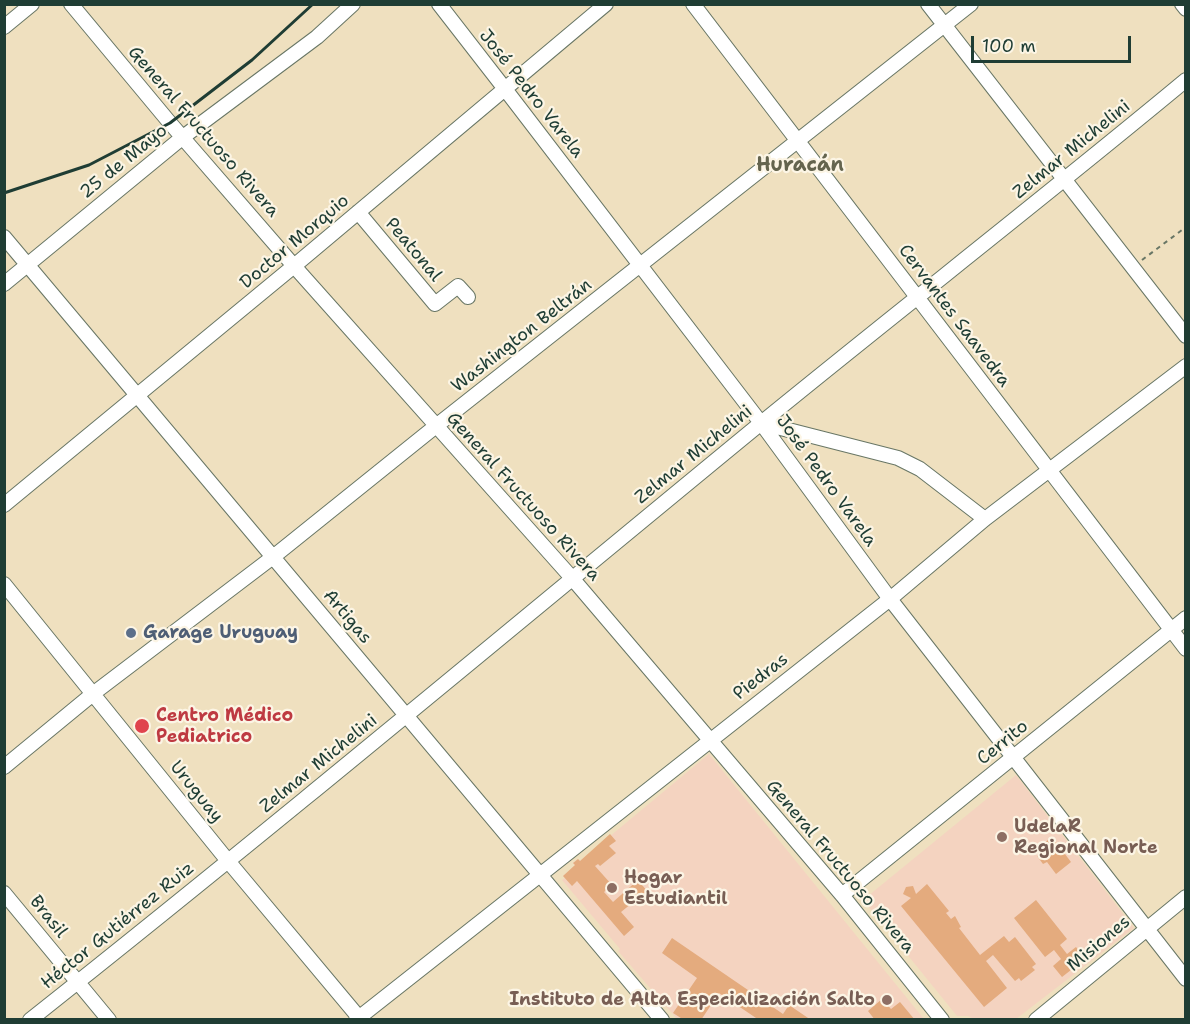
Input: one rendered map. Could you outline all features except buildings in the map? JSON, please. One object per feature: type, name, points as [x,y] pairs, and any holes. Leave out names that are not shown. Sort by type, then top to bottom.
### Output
[{"type":"street","points":[[4,27],[32,4]]},
{"type":"street","name":"General Fructuoso Rivera","points":[[71,4],[294,266],[572,578],[842,895],[942,1020]]},
{"type":"street","name":"25 de Mayo","points":[[4,284],[183,137],[317,38],[353,4]]},
{"type":"street","name":"José Pedro Varela","points":[[439,4],[761,423],[890,599],[1185,979]]},
{"type":"street","name":"Doctor Morquio","points":[[4,505],[294,266],[606,4]]},
{"type":"street","name":"Cervantes Saavedra","points":[[693,4],[1185,649]]},
{"type":"street","points":[[928,4],[1185,336]]},
{"type":"street","name":"Washington Beltrán","points":[[4,767],[94,693],[273,557],[971,4]]},
{"type":"street","points":[[1182,4],[1185,9]]},
{"type":"street","name":"Zelmar Michelini","points":[[228,861],[761,423],[917,296],[1064,181],[1185,80]]},
{"type":"street","name":"Peatonal","points":[[358,212],[435,304],[458,286],[468,297]]},
{"type":"street","name":"Artigas","points":[[4,237],[662,1020]]},
{"type":"street","name":"Piedras","points":[[359,1019],[709,739],[890,599],[985,519],[1185,366]]},
{"type":"street","points":[[761,423],[898,458],[936,479],[985,519]]},
{"type":"street","name":"Uruguay","points":[[4,584],[359,1019]]},
{"type":"street","name":"Cerrito","points":[[842,895],[1185,618]]},
{"type":"street","name":"Héctor Gutiérrez Ruiz","points":[[30,1020],[228,861]]},
{"type":"street","name":"Brasil","points":[[4,893],[109,1020]]},
{"type":"street","name":"Misiones","points":[[1036,1020],[1185,897]]},
{"type":"path","points":[[1132,268],[1185,227]]},
{"type":"shaded area","points":[[709,754],[924,1019],[677,1019],[618,951],[620,949],[562,880],[565,878],[563,876],[575,866],[573,863],[578,859],[580,861]]},
{"type":"shaded area","name":"UdelaR Regional Norte","points":[[1016,775],[1134,928],[1016,1019],[974,1019],[968,1016],[957,1016],[863,900]]},
{"type":"railway","points":[[4,193],[89,165],[170,123],[252,60],[313,4]]},
{"type":"place","name":"Garage Uruguay","points":[[131,633]]},
{"type":"place","name":"Centro Médico Pediatrico","points":[[142,726]]},
{"type":"place","name":"UdelaR Regional Norte","points":[[1002,837]]},
{"type":"place","name":"Hogar Estudiantil","points":[[612,888]]},
{"type":"place","name":"Instituto de Alta Especialización Salto","points":[[887,1000]]},
{"type":"district","name":"Huracán","points":[[800,166]]}]
